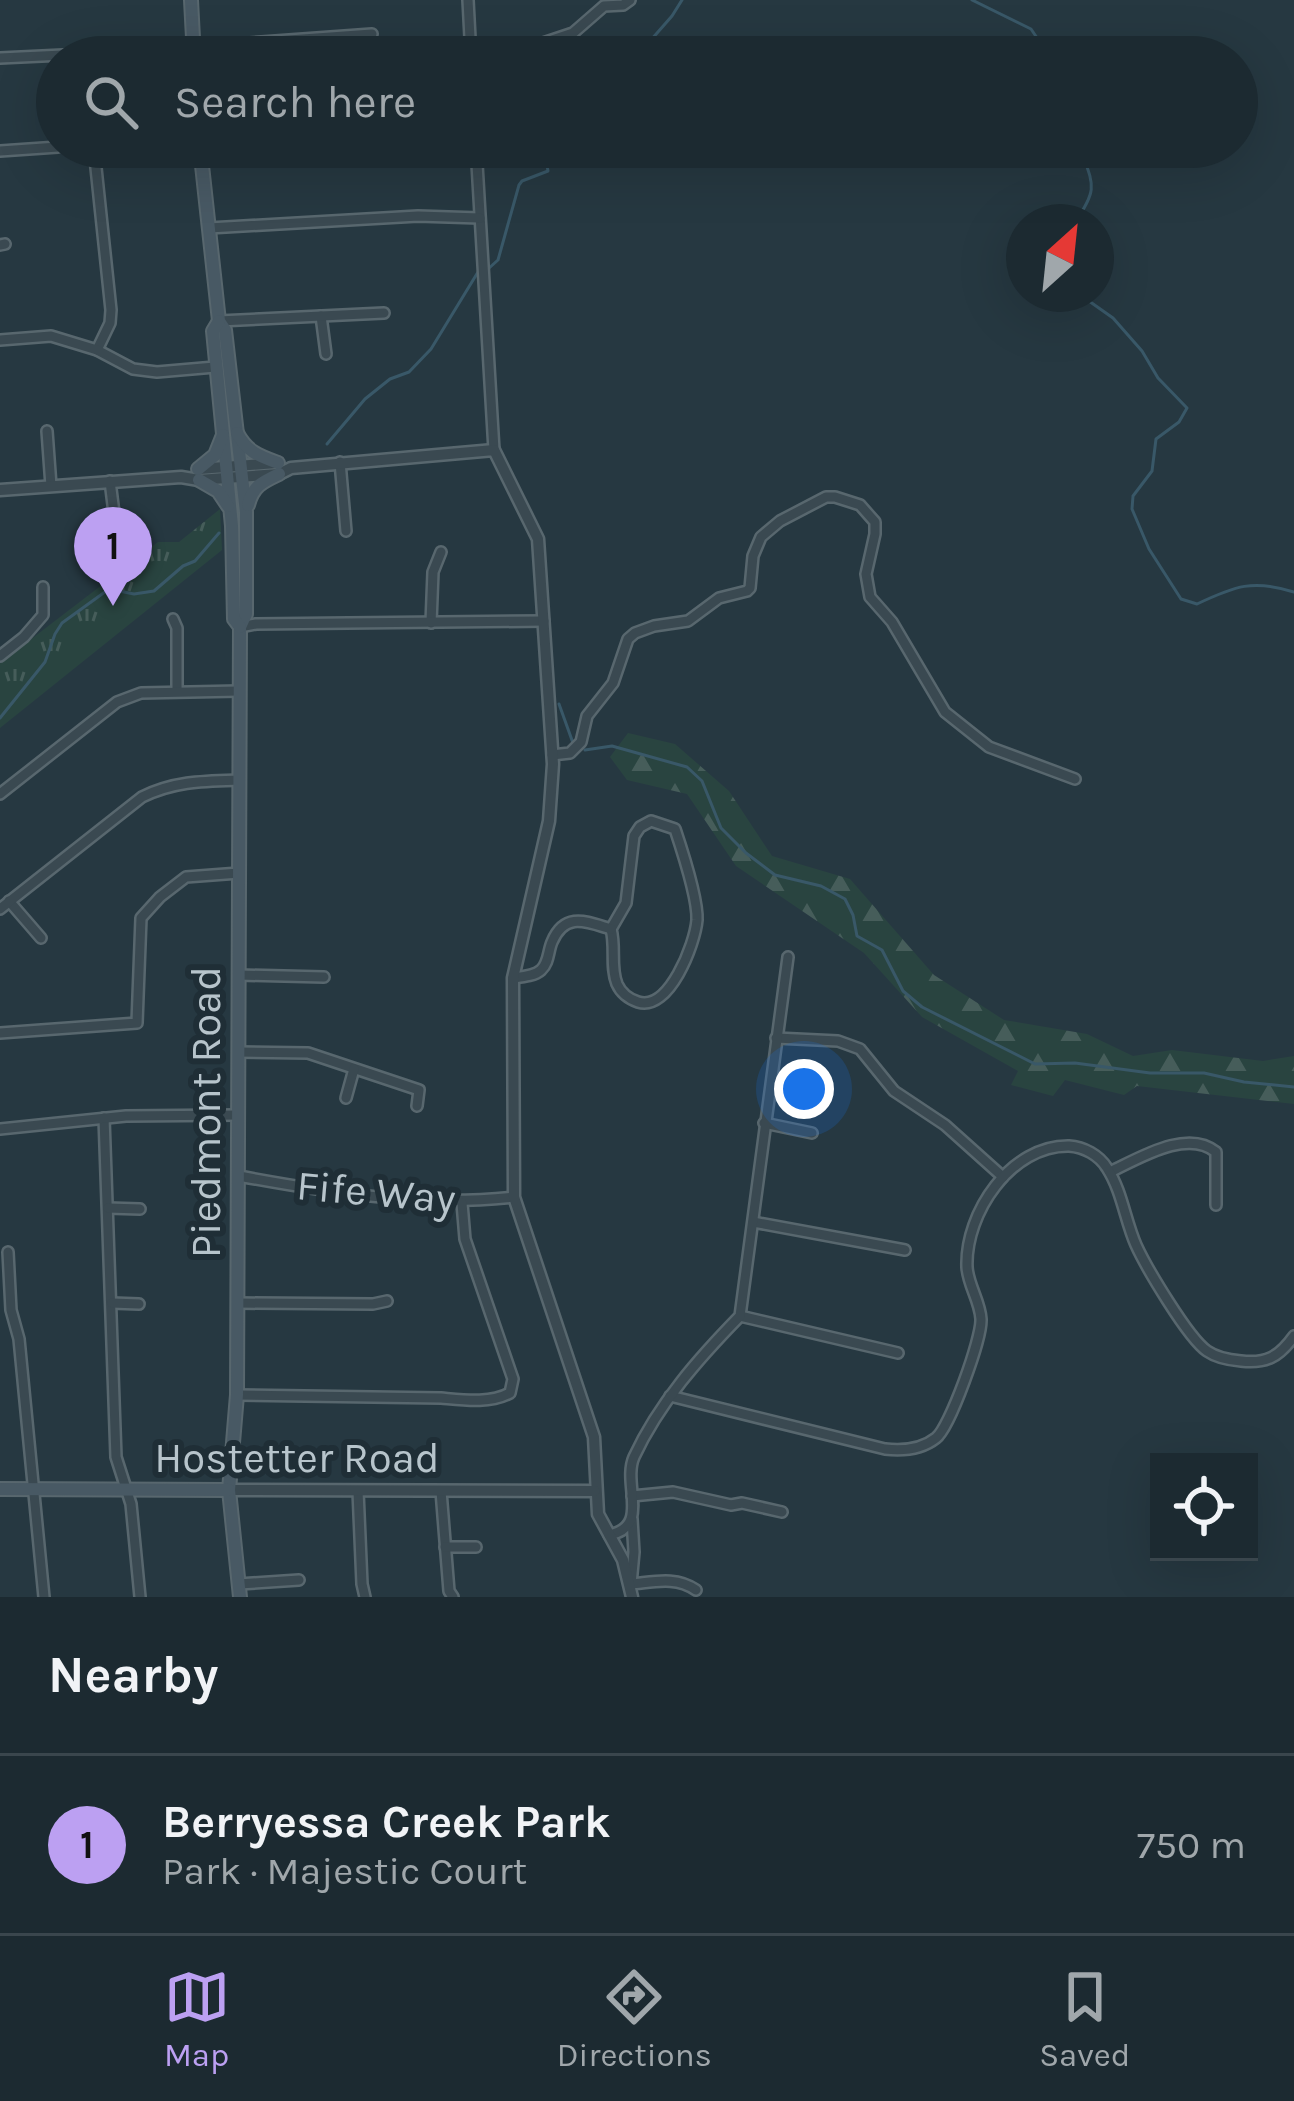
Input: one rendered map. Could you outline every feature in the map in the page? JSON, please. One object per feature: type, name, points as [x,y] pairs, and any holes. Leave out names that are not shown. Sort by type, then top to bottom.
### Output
[{"type":"main road","points":[[191,0],[193,36]]},
{"type":"main road","name":"Piedmont Road","points":[[202,168],[219,321],[225,331],[246,614],[240,627],[238,1304],[230,1490],[239,1591]]},
{"type":"main road","name":"Piedmont Road","points":[[219,321],[213,331],[215,367],[230,432]]},
{"type":"main road","points":[[230,432],[256,455],[283,468],[259,483],[238,512],[199,475],[230,432]]},
{"type":"main road","name":"Hostetter Road","points":[[0,1489],[230,1490]]},
{"type":"street","points":[[468,0],[470,36]]},
{"type":"street","points":[[564,36],[603,3],[623,5],[630,0]]},
{"type":"street","points":[[352,36],[372,34]]},
{"type":"street","points":[[0,58],[36,56]]},
{"type":"street","points":[[0,151],[36,149]]},
{"type":"street","points":[[97,168],[111,310],[97,350]]},
{"type":"street","points":[[477,168],[494,450],[538,539],[552,754],[549,821],[513,978],[514,1197],[594,1437],[598,1514],[623,1560],[632,1591]]},
{"type":"street","points":[[209,228],[418,216],[480,218]]},
{"type":"street","points":[[219,321],[384,313]]},
{"type":"street","points":[[321,316],[326,354]]},
{"type":"street","points":[[0,340],[51,336],[97,350],[133,369],[215,367]]},
{"type":"street","points":[[47,431],[51,486]]},
{"type":"street","points":[[0,490],[494,450]]},
{"type":"street","points":[[340,463],[346,531]]},
{"type":"street","points":[[110,481],[115,521]]},
{"type":"street","points":[[552,754],[570,754],[581,742],[587,716],[613,683],[628,639],[654,626],[688,621],[719,598],[747,592],[761,537],[780,521],[835,497],[860,505],[874,522],[866,574],[870,597],[892,622],[945,712],[989,747],[1075,779]]},
{"type":"street","points":[[431,623],[433,572],[441,552]]},
{"type":"street","points":[[0,656],[43,615],[43,586]]},
{"type":"street","points":[[173,619],[177,691]]},
{"type":"street","points":[[240,627],[544,621]]},
{"type":"street","points":[[0,794],[117,702],[141,693],[239,691]]},
{"type":"street","points":[[40,938],[5,905],[142,797],[183,782],[239,780]]},
{"type":"street","points":[[651,820],[675,829],[697,925],[686,958],[664,996],[644,1004],[624,995],[616,983],[611,929],[626,903],[634,836],[651,820]]},
{"type":"street","points":[[0,1033],[136,1023],[141,918],[186,877],[238,874]]},
{"type":"street","points":[[513,978],[544,968],[552,940],[575,920],[611,929]]},
{"type":"street","points":[[632,1591],[630,1468],[634,1456],[670,1396],[740,1316],[788,957]]},
{"type":"street","points":[[239,975],[323,977]]},
{"type":"street","points":[[776,1038],[838,1041],[860,1049],[894,1091],[945,1125],[1003,1177]]},
{"type":"street","points":[[238,1052],[308,1053],[418,1090],[417,1106]]},
{"type":"street","points":[[346,1098],[354,1069]]},
{"type":"street","points":[[0,1130],[104,1118],[238,1115]]},
{"type":"street","points":[[104,1118],[116,1457],[131,1504],[140,1597]]},
{"type":"street","points":[[764,1124],[812,1133]]},
{"type":"street","points":[[1110,1172],[1170,1145],[1208,1146],[1216,1152],[1216,1205]]},
{"type":"street","points":[[670,1396],[884,1449],[912,1450],[933,1441],[952,1413],[979,1336],[981,1318],[967,1268],[970,1235],[1003,1177],[1040,1152],[1067,1146],[1092,1153],[1110,1172],[1137,1248],[1206,1351],[1225,1360],[1264,1363],[1281,1353],[1294,1336]]},
{"type":"street","name":"Fife Way","points":[[238,1176],[342,1195],[462,1203],[514,1197]]},
{"type":"street","points":[[236,1394],[472,1401],[510,1394],[513,1379],[465,1239],[462,1203]]},
{"type":"street","points":[[108,1208],[140,1209]]},
{"type":"street","points":[[753,1222],[904,1250]]},
{"type":"street","points":[[8,1252],[44,1597]]},
{"type":"street","points":[[238,1304],[387,1301]]},
{"type":"street","points":[[112,1303],[139,1304]]},
{"type":"street","points":[[740,1316],[898,1353]]},
{"type":"street","points":[[0,1326],[15,1326]]},
{"type":"street","name":"Hostetter Road","points":[[230,1490],[595,1491]]},
{"type":"street","points":[[358,1491],[365,1597]]},
{"type":"street","points":[[441,1491],[453,1597]]},
{"type":"street","points":[[632,1496],[673,1492],[782,1512]]},
{"type":"street","points":[[609,1535],[624,1531],[632,1520]]},
{"type":"street","points":[[445,1547],[476,1547]]},
{"type":"street","points":[[239,1591],[299,1580]]},
{"type":"street","points":[[632,1591],[667,1580],[696,1590]]},
{"type":"green space","points":[[220,509],[222,550],[0,728],[0,663],[158,542],[179,542]]},
{"type":"green space","points":[[628,733],[675,744],[729,791],[772,856],[850,879],[934,975],[1004,1020],[1087,1034],[1133,1056],[1172,1050],[1263,1061],[1294,1056],[1294,1104],[1137,1086],[1124,1095],[1065,1080],[1053,1096],[1011,1085],[1018,1071],[922,1017],[864,953],[736,866],[687,794],[627,780],[610,757]]},
{"type":"waterway","points":[[654,36],[682,0]]},
{"type":"waterway","points":[[972,0],[1031,29],[1036,36]]},
{"type":"waterway","points":[[488,269],[498,260],[519,185],[548,168]]},
{"type":"waterway","points":[[1086,204],[1091,193],[1087,168]]},
{"type":"waterway","points":[[327,444],[365,399],[390,379],[409,372],[431,349],[478,272]]},
{"type":"waterway","points":[[1104,312],[1187,408],[1179,422],[1156,439],[1152,471],[1133,496],[1132,509],[1149,549],[1181,599],[1197,604],[1255,585],[1294,592]]},
{"type":"waterway","points":[[0,718],[45,662],[62,623],[109,589],[134,594],[154,591],[195,561],[219,533]]},
{"type":"waterway","points":[[559,704],[573,743]]},
{"type":"waterway","points":[[585,750],[612,746],[687,767],[702,781],[721,828],[746,853],[775,875],[821,886],[845,899],[857,936],[882,950],[903,991],[922,1007],[1035,1064],[1204,1073],[1294,1087]]},
{"type":"place","name":"Berryessa Creek Park","points":[[113,606]]}]
